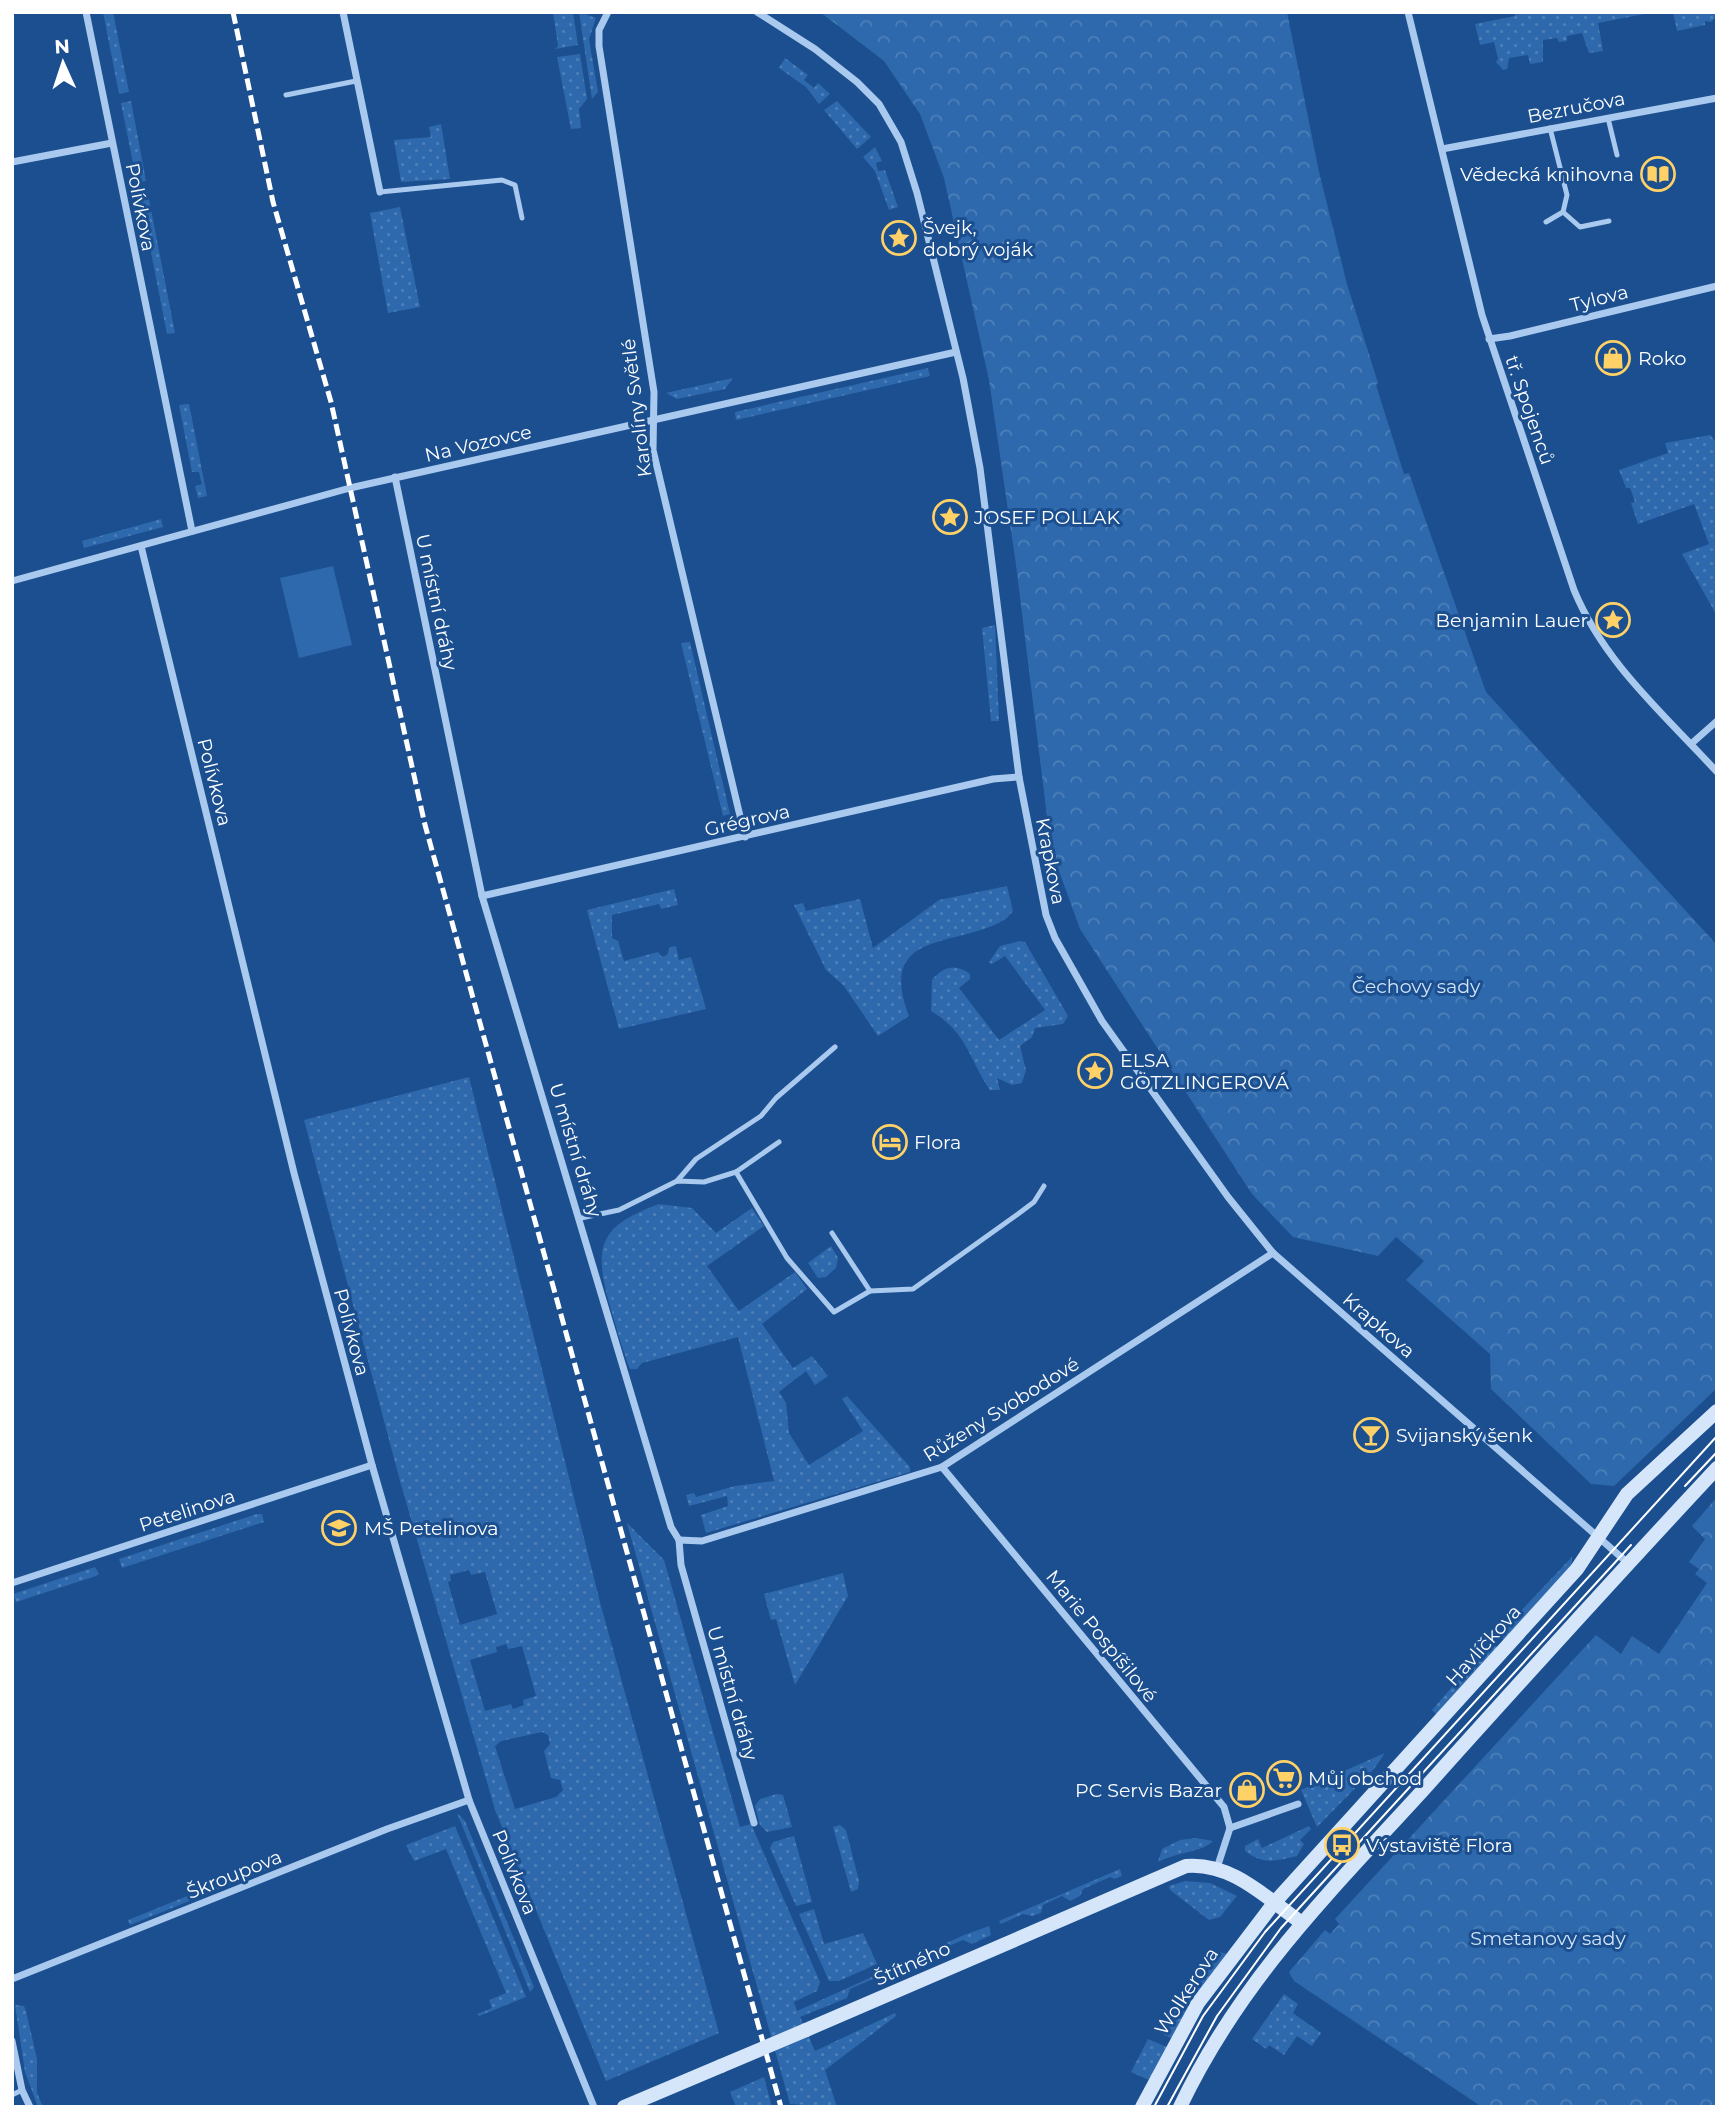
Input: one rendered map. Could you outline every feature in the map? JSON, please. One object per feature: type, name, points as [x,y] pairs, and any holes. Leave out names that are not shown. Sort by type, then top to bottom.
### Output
[{"type":"street","name":"Polívkova","points":[[86,12],[192,531]]},
{"type":"street","points":[[343,12],[380,192]]},
{"type":"street","name":"Krapkova","points":[[757,12],[815,48],[879,104],[910,163],[956,352],[980,468],[1019,776],[1046,915],[1055,938],[1102,1021],[1228,1197],[1273,1253],[1629,1564]]},
{"type":"street","name":"tř. Spojenců","points":[[1408,12],[1489,339],[1574,590],[1589,626],[1614,661],[1717,772]]},
{"type":"street","name":"Karolíny Světlé","points":[[605,14],[599,30],[599,46],[654,392],[656,463],[745,837]]},
{"type":"street","name":"Bezručova","points":[[1442,149],[1717,98]]},
{"type":"street","points":[[12,162],[111,143]]},
{"type":"street","name":"Tylova","points":[[1489,339],[1717,286]]},
{"type":"street","name":"Na Vozovce","points":[[12,582],[395,478],[956,352]]},
{"type":"street","name":"U místní dráhy","points":[[395,478],[482,896],[671,1527],[679,1540],[681,1565],[754,1823]]},
{"type":"street","name":"Polívkova","points":[[141,546],[294,1173],[372,1465],[469,1800],[594,2107]]},
{"type":"street","points":[[1691,744],[1717,721]]},
{"type":"street","name":"Grégrova","points":[[482,896],[993,779],[1019,776]]},
{"type":"street","name":"Růženy Svobodové","points":[[679,1540],[702,1541],[942,1467],[1273,1253]]},
{"type":"street","name":"Havlíčkova","points":[[1274,1903],[1577,1569],[1597,1535],[1627,1494],[1717,1411]]},
{"type":"street","name":"Petelinova","points":[[12,1583],[372,1465]]},
{"type":"street","name":"Marie Pospíšilové","points":[[942,1467],[1224,1807],[1230,1828]]},
{"type":"street","points":[[1180,2107],[1241,2000],[1301,1923],[1717,1468]]},
{"type":"street","name":"Škroupova","points":[[12,1979],[387,1829],[469,1800]]},
{"type":"street","points":[[1217,1868],[1230,1828],[1298,1804]]},
{"type":"street","name":"Štítného","points":[[624,2107],[1168,1872],[1196,1865],[1217,1868],[1241,1879],[1301,1923]]},
{"type":"street","name":"Wolkerova","points":[[1142,2107],[1198,2003],[1274,1903]]},
{"type":"street","points":[[12,2041],[22,2090],[30,2107]]},
{"type":"lane","points":[[286,95],[356,81]]},
{"type":"lane","points":[[1608,117],[1617,155]]},
{"type":"lane","points":[[1546,222],[1563,212],[1567,195],[1550,128]]},
{"type":"lane","points":[[380,192],[502,180],[515,185],[522,218]]},
{"type":"lane","points":[[1563,212],[1580,227],[1609,221]]},
{"type":"lane","points":[[580,1218],[619,1210],[677,1181],[696,1159],[761,1116],[776,1098],[835,1047]]},
{"type":"lane","points":[[677,1181],[704,1182],[736,1172],[779,1142]]},
{"type":"lane","points":[[736,1172],[787,1258],[834,1312],[870,1291],[913,1289],[1034,1202],[1045,1186]]},
{"type":"lane","points":[[832,1233],[870,1291]]},
{"type":"lane","points":[[12,2095],[22,2090]]},
{"type":"green space","points":[[103,12],[113,12],[129,92],[119,94]]},
{"type":"green space","points":[[553,12],[573,12],[578,45],[555,49],[558,46]]},
{"type":"green space","points":[[579,12],[596,18],[589,39],[598,92],[592,99]]},
{"type":"green space","name":"Čechovy sady","points":[[820,12],[1287,12],[1319,172],[1347,284],[1378,383],[1376,385],[1404,474],[1409,473],[1486,692],[1717,945],[1717,1388],[1614,1486],[1591,1484],[1491,1389],[1490,1354],[1406,1280],[1424,1261],[1396,1237],[1378,1256],[1293,1237],[1252,1194],[1080,929],[1051,849],[1016,565],[989,380],[944,178],[920,114],[884,61]]},
{"type":"green space","points":[[1515,12],[1655,12],[1598,23],[1603,51],[1589,53],[1582,33],[1567,36],[1567,41],[1559,42],[1557,38],[1543,40],[1543,62],[1530,64],[1528,55],[1509,58],[1507,69],[1503,70],[1496,62],[1498,59],[1494,42],[1480,45],[1475,24],[1515,16]]},
{"type":"green space","points":[[1673,12],[1717,12],[1717,16],[1711,22],[1705,21],[1705,25],[1677,31]]},
{"type":"green space","points":[[580,54],[587,99],[579,109],[581,128],[571,129],[557,57]]},
{"type":"green space","points":[[785,58],[808,75],[804,80],[814,88],[818,83],[830,94],[819,104],[806,87],[779,68]]},
{"type":"green space","points":[[131,101],[146,181],[137,183],[121,103]]},
{"type":"green space","points":[[837,101],[871,137],[857,149],[824,110]]},
{"type":"green space","points":[[441,124],[450,179],[401,182],[394,140],[431,137],[429,127]]},
{"type":"green space","points":[[875,147],[882,161],[876,163],[878,171],[885,170],[898,207],[889,210],[875,171],[863,157]]},
{"type":"green space","points":[[147,189],[175,333],[167,334],[139,191]]},
{"type":"green space","points":[[400,207],[420,307],[388,313],[370,213]]},
{"type":"green space","points":[[928,368],[930,376],[736,420],[735,412]]},
{"type":"green space","points":[[733,378],[725,389],[677,399],[666,393]]},
{"type":"green space","points":[[189,404],[207,496],[198,498],[195,486],[202,484],[199,472],[192,472],[179,405]]},
{"type":"green space","points":[[1710,435],[1717,443],[1716,614],[1682,554],[1709,544],[1694,504],[1638,524],[1631,503],[1635,502],[1619,470],[1668,453],[1665,443]]},
{"type":"green space","points":[[161,519],[163,527],[84,548],[82,541]]},
{"type":"green space","points":[[333,566],[352,645],[299,658],[280,578]]},
{"type":"green space","points":[[995,625],[999,721],[991,721],[982,628]]},
{"type":"green space","points":[[690,642],[730,814],[723,816],[681,643]]},
{"type":"green space","points":[[1007,886],[1013,911],[1007,918],[988,927],[928,945],[913,954],[904,968],[902,988],[909,1016],[878,1036],[844,986],[826,970],[794,905],[803,903],[806,911],[860,899],[873,948],[939,900]]},
{"type":"green space","points":[[674,889],[678,905],[661,909],[659,904],[612,915],[612,938],[618,941],[624,961],[658,952],[662,957],[667,955],[670,947],[676,946],[679,960],[691,957],[706,1009],[619,1029],[587,910]]},
{"type":"green space","points":[[1025,942],[1068,1016],[1063,1024],[1035,1028],[1032,1037],[1020,1046],[1026,1070],[1022,1083],[1012,1085],[997,1078],[1000,1090],[990,1090],[960,1037],[931,1011],[932,980],[940,972],[950,968],[959,968],[970,974],[970,979],[959,988],[999,1040],[1045,1010],[1005,956],[992,964],[989,962],[1000,946]]},
{"type":"green space","points":[[469,1077],[601,1606],[719,2033],[606,2081],[495,1810],[400,1481],[304,1120]],"holes":[[[469,1570],[471,1575],[485,1572],[497,1614],[460,1625],[448,1582],[451,1581],[450,1575]],[[506,1644],[508,1649],[522,1646],[536,1696],[523,1700],[524,1705],[513,1709],[511,1704],[485,1711],[470,1660],[497,1652],[496,1647]],[[542,1732],[548,1735],[550,1744],[544,1751],[551,1778],[560,1780],[563,1790],[556,1797],[515,1809],[495,1746],[501,1741]]]},
{"type":"green space","points":[[659,1204],[692,1208],[716,1233],[752,1208],[764,1226],[707,1266],[739,1311],[795,1272],[807,1289],[762,1324],[793,1368],[812,1356],[828,1376],[815,1385],[806,1371],[779,1392],[786,1403],[789,1433],[809,1465],[863,1431],[842,1399],[847,1396],[910,1467],[910,1472],[706,1533],[701,1515],[728,1506],[727,1496],[689,1506],[686,1495],[694,1493],[696,1497],[735,1486],[774,1481],[738,1337],[642,1363],[637,1369],[630,1369],[627,1362],[608,1299],[602,1263],[603,1249],[614,1228]]},
{"type":"green space","points":[[831,1246],[838,1258],[836,1268],[826,1277],[818,1278],[808,1263]]},
{"type":"green space","name":"Smetanovy sady","points":[[1717,1497],[1717,2107],[1482,2107],[1294,1981],[1289,1972],[1325,1930],[1330,1934],[1339,1924],[1335,1919],[1596,1635],[1621,1654],[1632,1636],[1659,1654],[1707,1583],[1695,1574],[1699,1569],[1689,1562],[1705,1539],[1692,1526]]},
{"type":"green space","points":[[262,1514],[264,1522],[122,1568],[119,1559]]},
{"type":"green space","points":[[627,1523],[664,1560],[740,1827],[751,1824],[820,1982],[817,1991],[794,2002],[797,2011],[989,1926],[991,1935],[972,1944],[963,1940],[928,1955],[925,1963],[920,1966],[910,1963],[889,1972],[887,1981],[873,1979],[850,1989],[847,1998],[800,2017],[815,2051],[895,2013],[896,2016],[825,2070],[837,2107],[790,2104]]},
{"type":"green space","points":[[1572,1557],[1572,1565],[1505,1641],[1498,1635]]},
{"type":"green space","points":[[95,1567],[99,1574],[96,1576],[16,1602],[13,1594]]},
{"type":"green space","points":[[843,1573],[848,1596],[795,1685],[776,1619],[771,1620],[764,1594]]},
{"type":"green space","points":[[1491,1642],[1499,1648],[1437,1715],[1432,1710]]},
{"type":"green space","points":[[1385,1753],[1374,1769],[1317,1827],[1301,1790]]},
{"type":"green space","points":[[783,1795],[792,1827],[767,1832],[760,1825],[755,1806],[760,1799]]},
{"type":"green space","points":[[457,1813],[465,1821],[534,1987],[530,1992]]},
{"type":"green space","points":[[840,1825],[846,1830],[859,1881],[858,1889],[851,1892],[833,1827]]},
{"type":"green space","points":[[455,1826],[526,1997],[479,2016],[477,2014],[492,2008],[489,2000],[506,1993],[446,1849],[414,1861],[406,1845]]},
{"type":"green space","points":[[1309,1826],[1311,1829],[1300,1840],[1304,1844],[1297,1856],[1270,1861],[1245,1851],[1245,1846],[1258,1839],[1262,1848]]},
{"type":"green space","points":[[794,1836],[812,1902],[796,1906],[770,1848],[773,1842]]},
{"type":"green space","points":[[1196,1838],[1213,1841],[1202,1848],[1158,1862],[1162,1849],[1180,1840]]},
{"type":"green space","points":[[269,1863],[271,1868],[130,1925],[128,1920]]},
{"type":"green space","points":[[1120,1869],[1122,1876],[1115,1879],[1110,1877],[1083,1889],[1080,1896],[1070,1901],[1062,1896],[1043,1905],[1041,1913],[1032,1916],[1023,1914],[1001,1924],[999,1921]]},
{"type":"green space","points":[[1185,1881],[1210,1883],[1237,1896],[1220,1917],[1209,1920],[1170,1890],[1169,1886]]},
{"type":"green space","points":[[814,1909],[824,1944],[863,1933],[877,1964],[839,1981],[829,1981],[799,1914]]},
{"type":"green space","points":[[1220,1952],[1227,1954],[1171,2038],[1156,2031]]},
{"type":"green space","points":[[1284,1994],[1298,2004],[1293,2013],[1321,2033],[1312,2046],[1297,2036],[1284,2055],[1269,2045],[1266,2049],[1252,2039]]},
{"type":"green space","points":[[15,2005],[24,2006],[26,2011],[37,2059],[37,2093],[43,2107],[38,2107],[25,2072]]},
{"type":"green space","points":[[1148,2039],[1167,2047],[1149,2080],[1131,2072]]},
{"type":"green space","points":[[764,2077],[772,2107],[736,2107],[730,2092]]},
{"type":"tram line","points":[[1154,2107],[1203,2016],[1265,1932],[1717,1436]]},
{"type":"tram line","points":[[1685,1486],[1717,1452]]},
{"type":"tram line","points":[[1167,2107],[1217,2016],[1281,1928],[1631,1545]]},
{"type":"railway","points":[[233,12],[273,202],[331,402],[425,825],[781,2107]]},
{"type":"place","name":"Vědecká knihovna","points":[[1658,174]]},
{"type":"place","name":"Švejk, dobrý voják","points":[[899,238]]},
{"type":"place","name":"Roko","points":[[1613,358]]},
{"type":"place","name":"JOSEF POLLAK","points":[[950,517]]},
{"type":"place","name":"Benjamin Lauer","points":[[1613,620]]},
{"type":"place","name":"ELSA GÖTZLINGEROVÁ","points":[[1095,1071]]},
{"type":"place","name":"Flora","points":[[890,1142]]},
{"type":"place","name":"Svijanský šenk","points":[[1371,1435]]},
{"type":"place","name":"MŠ Petelinova","points":[[339,1528]]},
{"type":"place","name":"Můj obchod","points":[[1284,1778]]},
{"type":"place","name":"PC Servis Bazar","points":[[1247,1790]]},
{"type":"place","name":"Výstaviště Flora","points":[[1342,1845]]}]
